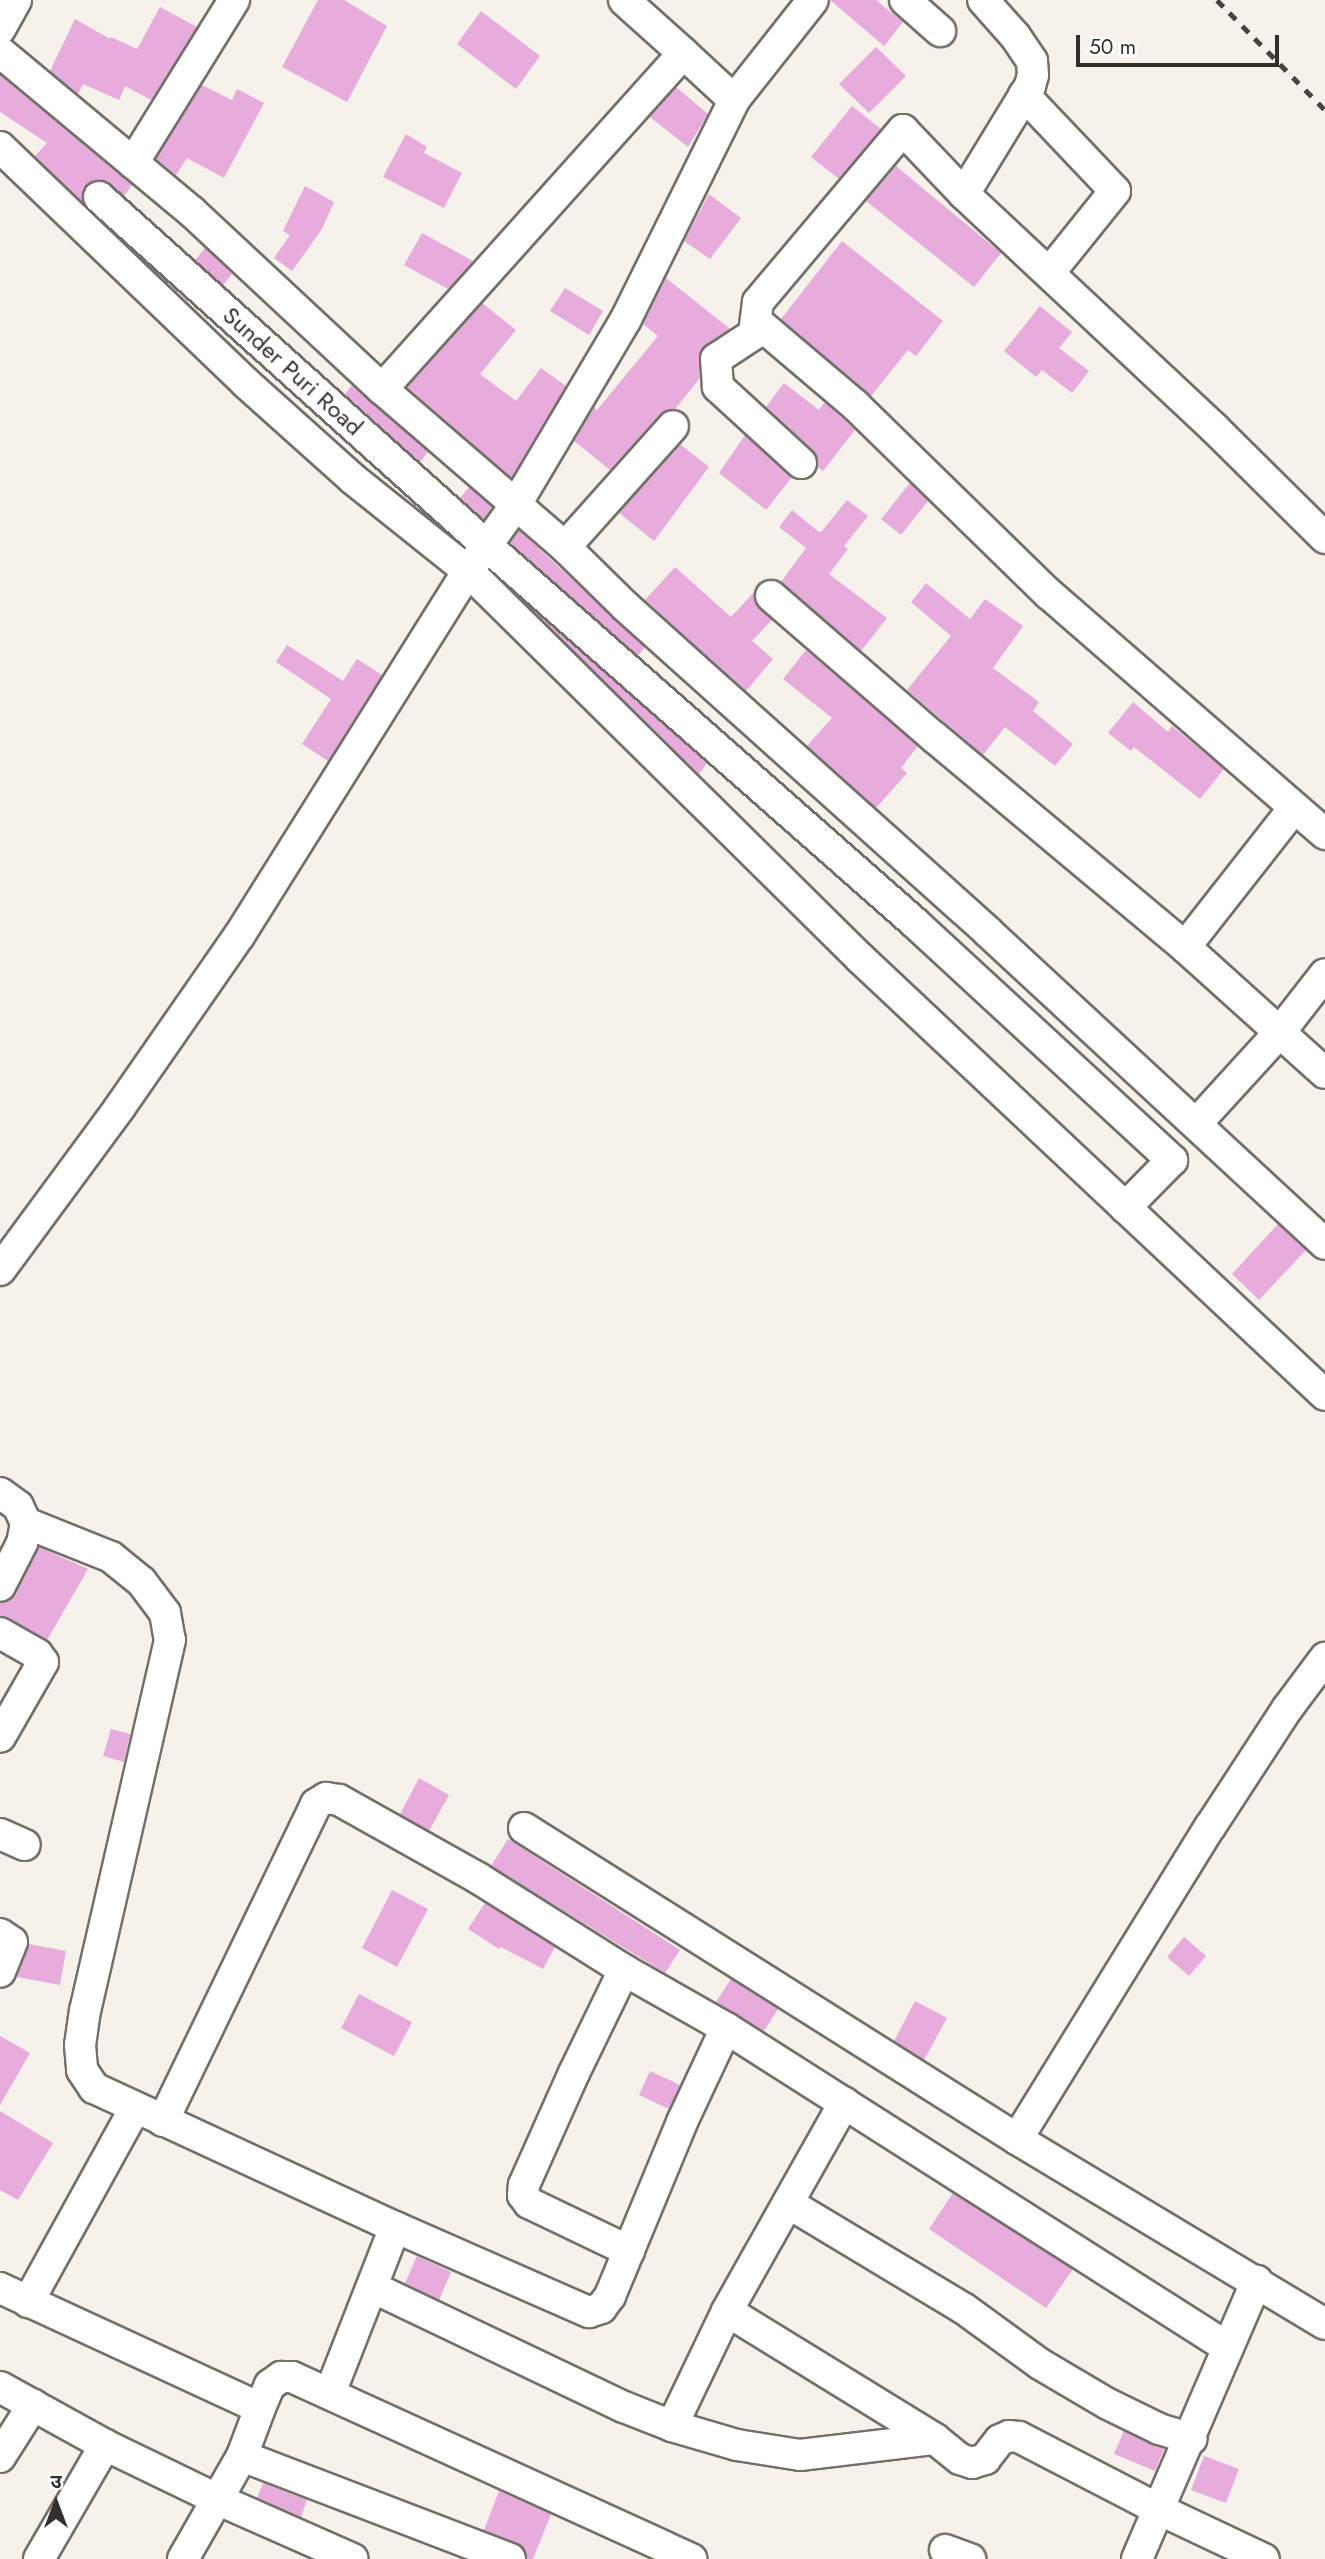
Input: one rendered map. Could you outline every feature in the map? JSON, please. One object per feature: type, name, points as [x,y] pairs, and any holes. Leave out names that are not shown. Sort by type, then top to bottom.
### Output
[{"type":"street","points":[[0,29],[16,0]]},
{"type":"street","points":[[134,163],[234,0]]},
{"type":"street","points":[[624,0],[734,100]]},
{"type":"street","points":[[0,1270],[120,1107],[239,936],[468,571],[515,506],[626,319],[734,100],[813,0]]},
{"type":"street","points":[[905,0],[940,31]]},
{"type":"street","points":[[964,194],[1024,95],[1033,75],[1032,61],[1016,36],[983,0]]},
{"type":"street","points":[[0,52],[191,211],[382,389],[565,547],[625,606],[988,932],[1325,1244]]},
{"type":"street","points":[[382,389],[683,53]]},
{"type":"street","points":[[1024,95],[1115,191],[1049,273]]},
{"type":"street","points":[[801,463],[718,387],[716,359],[754,334],[758,302],[903,130],[964,194],[1325,538]]},
{"type":"street","points":[[0,147],[256,392],[353,479],[468,571],[860,958],[1325,1395]]},
{"type":"street","name":"Sunder Puri Road","points":[[99,197],[486,545],[915,923],[1172,1160]]},
{"type":"street","points":[[756,321],[855,405],[1049,594],[1325,834]]},
{"type":"street","points":[[565,547],[673,426]]},
{"type":"street","points":[[771,596],[934,737],[1185,947],[1325,1073]]},
{"type":"street","points":[[1185,947],[1294,808]]},
{"type":"street","points":[[1125,1208],[1172,1160],[1325,974]]},
{"type":"street","points":[[0,1493],[18,1506],[26,1523],[22,1544],[0,1586]]},
{"type":"street","points":[[26,1523],[111,1557],[141,1581],[165,1612],[170,1640],[80,2045],[82,2070],[94,2088],[395,2227],[589,2312],[601,2308],[610,2296],[682,2122],[726,2028]]},
{"type":"street","points":[[0,1633],[37,1654],[43,1662],[0,1737]]},
{"type":"street","points":[[1017,2139],[1210,1827],[1287,1709],[1325,1658]]},
{"type":"street","points":[[163,2121],[316,1804],[326,1798],[339,1800],[478,1878],[624,1970],[726,2028],[1227,2347]]},
{"type":"street","points":[[524,1828],[1017,2139],[1325,2324]]},
{"type":"street","points":[[0,1934],[12,1942],[0,1972]]},
{"type":"street","points":[[624,1970],[574,2073],[524,2185],[523,2195],[529,2203],[629,2251]]},
{"type":"street","points":[[672,2426],[727,2311],[844,2103]]},
{"type":"street","points":[[28,2302],[135,2108]]},
{"type":"street","points":[[788,2203],[963,2308],[1040,2364],[1108,2404],[1159,2428],[1191,2439]]},
{"type":"street","points":[[330,2393],[395,2227]]},
{"type":"street","points":[[1137,2559],[1257,2281]]},
{"type":"street","points":[[372,2287],[624,2407],[672,2426],[737,2445],[800,2455],[935,2439]]},
{"type":"street","points":[[0,2288],[260,2408]]},
{"type":"street","points":[[727,2311],[935,2439],[960,2459],[972,2463],[985,2459],[1000,2440],[1009,2436],[1019,2437],[1158,2509],[1264,2559]]},
{"type":"street","points":[[183,2559],[242,2456],[270,2385],[281,2377],[292,2377],[691,2559]]},
{"type":"street","points":[[0,2387],[105,2445],[219,2500],[353,2559]]},
{"type":"street","points":[[0,2457],[33,2405]]},
{"type":"street","points":[[38,2559],[105,2445]]},
{"type":"street","points":[[242,2456],[510,2559]]},
{"type":"building","points":[[318,0],[344,0],[387,26],[347,102],[282,67]]},
{"type":"building","points":[[830,0],[876,0],[903,22],[884,46]]},
{"type":"building","points":[[160,7],[197,27],[151,100],[125,86],[119,100],[83,84],[78,94],[50,71],[75,19],[110,39],[111,37],[137,49]]},
{"type":"building","points":[[481,11],[540,56],[516,89],[457,44]]},
{"type":"building","points":[[876,47],[906,76],[869,113],[839,84]]},
{"type":"building","points":[[0,75],[132,185],[124,196],[110,184],[94,180],[86,186],[82,202],[35,156],[47,143],[0,112]]},
{"type":"building","points":[[202,85],[232,100],[237,89],[264,103],[224,178],[187,158],[176,175],[156,159]]},
{"type":"building","points":[[676,87],[708,114],[688,147],[650,117]]},
{"type":"building","points":[[852,106],[881,129],[839,179],[811,157]]},
{"type":"building","points":[[406,134],[427,147],[424,153],[462,173],[444,208],[383,177]]},
{"type":"building","points":[[896,166],[1001,253],[974,287],[866,201]]},
{"type":"building","points":[[305,186],[334,202],[322,229],[292,271],[274,258],[290,235],[283,231]]},
{"type":"building","points":[[709,194],[741,218],[710,259],[684,241]]},
{"type":"building","points":[[422,233],[473,261],[448,289],[404,265]]},
{"type":"building","points":[[842,241],[943,321],[916,356],[908,350],[871,396],[781,319]]},
{"type":"building","points":[[205,248],[232,274],[223,285],[195,260]]},
{"type":"building","points":[[666,278],[730,329],[701,351],[700,378],[675,409],[660,414],[610,470],[574,441],[594,407],[597,410],[658,336],[643,324]]},
{"type":"building","points":[[565,288],[603,311],[589,335],[550,311]]},
{"type":"building","points":[[482,303],[516,330],[480,374],[516,401],[541,368],[566,386],[511,478],[407,387]]},
{"type":"building","points":[[1040,306],[1072,332],[1059,348],[1089,371],[1072,393],[1042,370],[1036,377],[1004,351]]},
{"type":"building","points":[[784,383],[819,410],[825,402],[855,430],[823,471],[818,467],[813,450],[766,407]]},
{"type":"building","points":[[352,385],[428,452],[420,462],[345,394]]},
{"type":"building","points":[[745,435],[792,477],[766,510],[719,473]]},
{"type":"building","points":[[680,444],[709,467],[654,541],[619,513]]},
{"type":"building","points":[[910,483],[928,501],[901,535],[881,519]]},
{"type":"building","points":[[469,487],[492,507],[484,519],[460,498]]},
{"type":"building","points":[[847,500],[868,516],[844,546],[848,549],[829,574],[887,618],[861,651],[781,582],[806,548],[779,527],[792,510],[819,532]]},
{"type":"building","points":[[519,530],[645,647],[638,656],[510,543]]},
{"type":"building","points":[[675,567],[731,617],[755,591],[755,602],[772,620],[752,641],[773,659],[746,691],[645,600]]},
{"type":"building","points":[[926,583],[970,619],[985,599],[1023,626],[993,668],[1039,702],[1033,711],[1073,744],[1055,766],[1005,727],[983,755],[907,690],[951,636],[911,602]]},
{"type":"building","points":[[525,603],[707,763],[699,774]]},
{"type":"building","points":[[287,645],[343,681],[357,659],[382,675],[328,761],[302,744],[331,699],[276,662]]},
{"type":"building","points":[[806,650],[918,746],[901,768],[907,773],[876,808],[807,746],[832,718],[783,679]]},
{"type":"building","points":[[1133,702],[1168,732],[1172,726],[1224,769],[1200,799],[1134,747],[1131,751],[1108,733]]},
{"type":"building","points":[[1278,1224],[1306,1250],[1259,1300],[1232,1274]]},
{"type":"building","points":[[39,1547],[88,1569],[47,1640],[0,1616],[0,1603],[15,1595]]},
{"type":"building","points":[[111,1729],[130,1734],[124,1762],[103,1756]]},
{"type":"building","points":[[419,1778],[449,1795],[429,1831],[400,1814]]},
{"type":"building","points":[[508,1839],[680,1950],[665,1973],[491,1866]]},
{"type":"building","points":[[392,1890],[428,1909],[397,1967],[362,1948]]},
{"type":"building","points":[[485,1903],[555,1947],[543,1969],[501,1947],[499,1949],[468,1929]]},
{"type":"building","points":[[1184,1937],[1206,1956],[1189,1976],[1167,1957]]},
{"type":"building","points":[[29,1944],[66,1951],[60,1985],[17,1977]]},
{"type":"building","points":[[731,1979],[778,2009],[764,2031],[716,2002]]},
{"type":"building","points":[[359,1994],[412,2022],[394,2056],[341,2028]]},
{"type":"building","points":[[915,2001],[947,2018],[924,2060],[894,2041]]},
{"type":"building","points":[[0,2036],[30,2053],[0,2105]]},
{"type":"building","points":[[650,2071],[680,2085],[669,2109],[639,2095]]},
{"type":"building","points":[[0,2111],[53,2143],[18,2200],[0,2190]]},
{"type":"building","points":[[953,2193],[1073,2269],[1046,2308],[929,2229]]},
{"type":"building","points":[[417,2256],[451,2272],[439,2300],[405,2283]]},
{"type":"building","points":[[1124,2431],[1164,2449],[1155,2471],[1114,2454]]},
{"type":"building","points":[[1204,2456],[1239,2469],[1226,2503],[1191,2490]]},
{"type":"building","points":[[263,2483],[307,2500],[301,2517],[257,2498]]},
{"type":"building","points":[[499,2491],[551,2514],[533,2559],[527,2559],[524,2549],[517,2543],[484,2530]]},
{"type":"railway","points":[[1217,0],[1325,110]]}]
